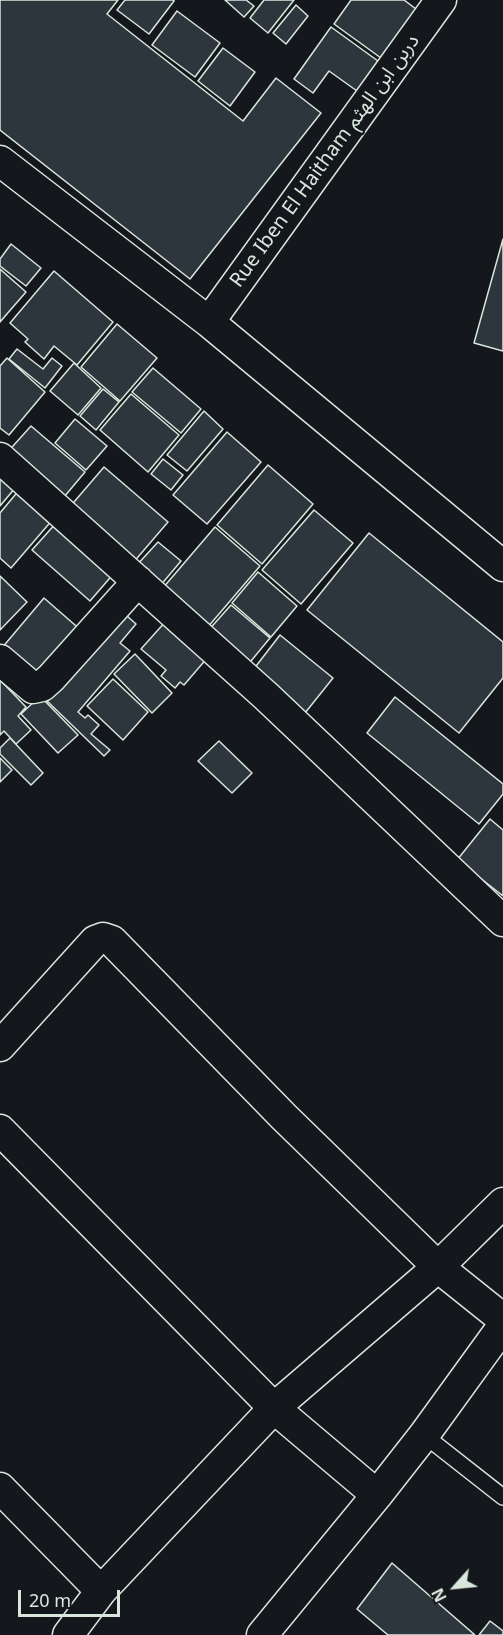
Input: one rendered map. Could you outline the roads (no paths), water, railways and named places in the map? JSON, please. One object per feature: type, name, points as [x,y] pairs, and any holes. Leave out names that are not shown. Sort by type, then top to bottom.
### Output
[{"type":"street","name":"Rue Iben El Haitham دربن ابن الهثم","points":[[209,322],[428,5]]},
{"type":"street","points":[[0,161],[209,322],[503,566]]},
{"type":"street","points":[[0,458],[266,696],[503,921]]},
{"type":"street","points":[[0,660],[33,688],[42,686],[138,581]]},
{"type":"street","points":[[0,1046],[95,941],[103,938],[112,941],[284,1117],[438,1267],[503,1319]]},
{"type":"street","points":[[0,1130],[274,1408],[377,1495]]},
{"type":"street","points":[[68,1635],[101,1591],[274,1408],[438,1267],[503,1203]]},
{"type":"street","points":[[262,1635],[424,1435],[503,1326]]},
{"type":"street","points":[[0,1488],[101,1591]]},
{"type":"lane","points":[[424,1435],[503,1497]]}]
